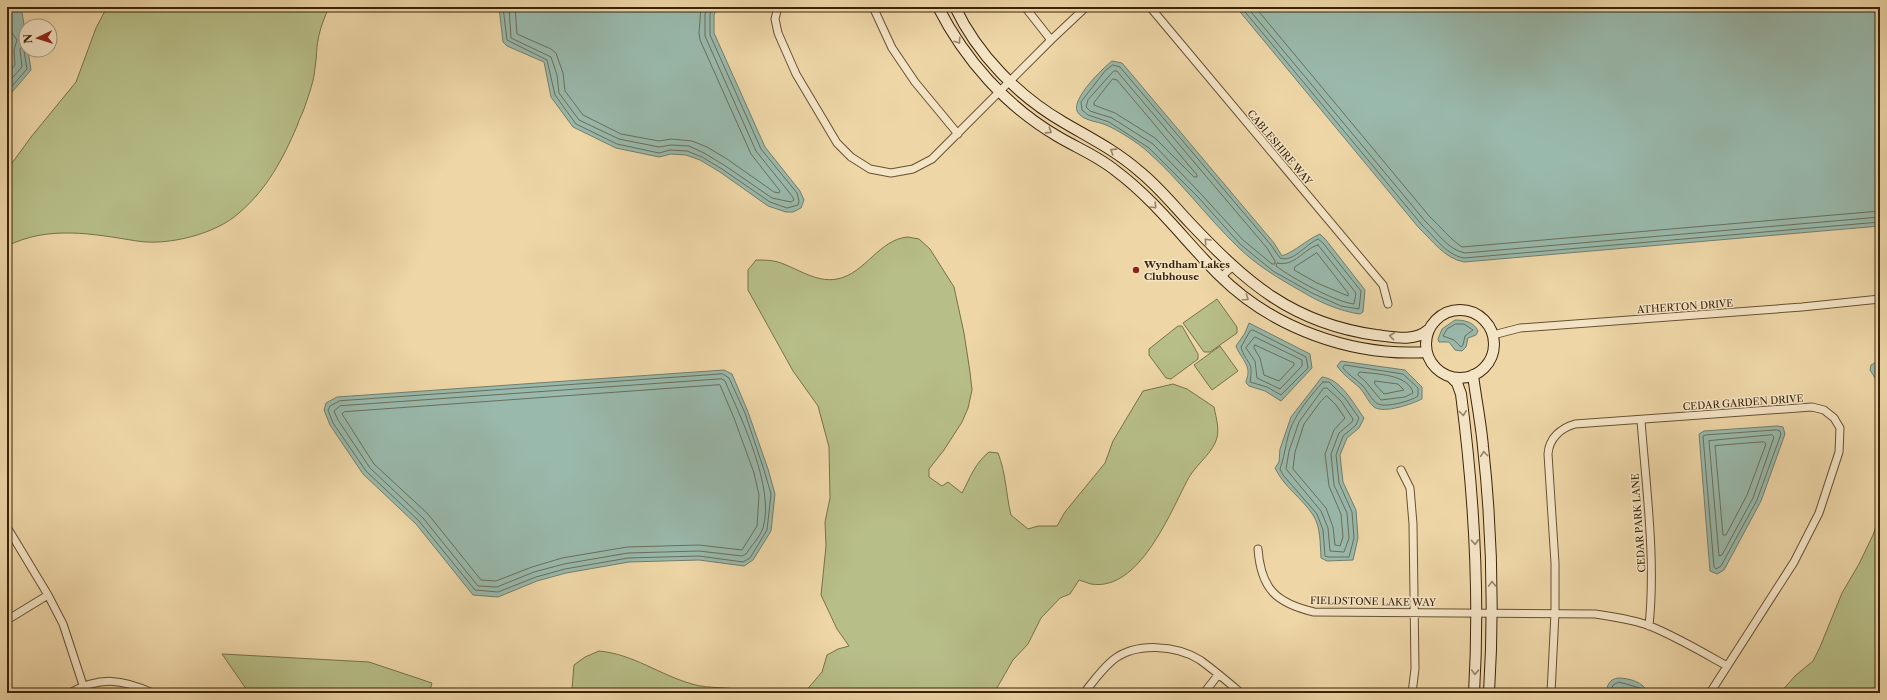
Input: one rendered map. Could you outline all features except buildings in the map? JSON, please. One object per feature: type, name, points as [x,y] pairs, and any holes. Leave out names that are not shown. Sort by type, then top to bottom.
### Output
[{"type":"street","points":[[778,7],[775,19],[778,33],[796,74],[836,143],[851,158],[870,168],[891,173],[913,169],[932,159],[1086,7]]},
{"type":"street","points":[[873,7],[892,48],[915,82],[958,134]]},
{"type":"street","points":[[938,7],[960,44],[1000,92],[1037,123],[1057,136],[1093,155],[1130,182],[1221,277],[1267,312],[1297,327],[1329,340],[1377,350],[1427,352]]},
{"type":"street","points":[[955,7],[984,53],[1010,81],[1045,111],[1110,148],[1145,176],[1232,267],[1254,285],[1275,299],[1303,314],[1331,325],[1362,333],[1414,338],[1424,334],[1434,321],[1442,314],[1452,310],[1462,309],[1472,311],[1481,316],[1488,324],[1493,335],[1494,346],[1491,358],[1484,368],[1473,375],[1463,378],[1451,377],[1440,372],[1434,366],[1427,352],[1426,341],[1428,330]]},
{"type":"street","points":[[1025,7],[1051,40]]},
{"type":"street","name":"CABLESHIRE WAY","points":[[1150,7],[1383,285],[1388,304]]},
{"type":"street","points":[[1221,277],[1232,267]]},
{"type":"street","name":"ATHERTON DRIVE","points":[[1493,335],[1520,328],[1802,307],[1880,299]]},
{"type":"street","points":[[1473,375],[1483,446],[1490,519],[1492,613],[1489,693]]},
{"type":"street","points":[[1451,377],[1457,383],[1461,394],[1468,447],[1476,550],[1477,613],[1474,693]]},
{"type":"street","name":"CEDAR GARDEN DRIVE","points":[[1551,693],[1555,613],[1554,563],[1548,462],[1550,445],[1560,431],[1570,425],[1812,407],[1824,410],[1834,418],[1840,428],[1839,452],[1818,513],[1794,562],[1710,693]]},
{"type":"street","name":"CEDAR PARK LANE","points":[[1641,420],[1651,545],[1652,602],[1650,626]]},
{"type":"street","points":[[1401,470],[1410,488],[1415,612],[1415,669],[1412,693]]},
{"type":"street","points":[[7,527],[48,595],[63,624],[83,686]]},
{"type":"street","name":"FIELDSTONE LAKE WAY","points":[[1258,549],[1259,567],[1264,581],[1276,595],[1297,608],[1314,612],[1596,614],[1627,619],[1650,626],[1687,643],[1727,666]]},
{"type":"street","points":[[7,620],[48,595]]},
{"type":"street","points":[[1084,693],[1100,672],[1114,659],[1132,652],[1155,646],[1175,650],[1199,660],[1241,693]]},
{"type":"street","points":[[1204,693],[1218,675]]},
{"type":"street","points":[[70,693],[83,686],[108,681],[132,683],[153,693]]},
{"type":"green space","points":[[107,7],[329,7],[318,39],[311,87],[292,138],[280,162],[266,184],[239,213],[218,227],[205,232],[191,237],[163,242],[137,241],[88,234],[55,233],[23,239],[7,246],[7,170],[31,137],[76,82],[96,28]]},
{"type":"green space","points":[[908,237],[919,239],[930,249],[954,287],[964,333],[970,372],[972,390],[968,408],[962,422],[944,450],[929,469],[929,477],[942,486],[948,482],[962,493],[973,471],[984,456],[989,452],[998,453],[1003,468],[1011,515],[1028,529],[1038,526],[1057,526],[1065,512],[1105,463],[1113,441],[1143,391],[1173,384],[1187,389],[1214,407],[1218,425],[1217,439],[1212,448],[1191,474],[1162,529],[1151,547],[1138,563],[1124,576],[1108,583],[1091,584],[1079,580],[1070,594],[1060,598],[1041,618],[1028,644],[1013,660],[994,693],[804,693],[822,672],[827,655],[838,649],[849,646],[837,629],[821,595],[826,546],[825,522],[830,498],[829,447],[818,406],[793,371],[748,290],[748,270],[756,260],[770,260],[814,277],[829,280],[837,279],[856,271],[889,244],[898,239]]},
{"type":"green space","points":[[1217,299],[1237,327],[1237,333],[1210,352],[1204,352],[1183,323]]},
{"type":"green space","points":[[1178,326],[1182,326],[1198,354],[1198,359],[1171,379],[1166,378],[1149,355],[1149,349]]},
{"type":"green space","points":[[1220,346],[1238,371],[1212,390],[1194,365]]},
{"type":"green space","points":[[1880,514],[1880,693],[1780,693],[1795,676],[1813,661],[1842,593],[1859,564],[1873,535]]},
{"type":"green space","points":[[599,651],[635,660],[680,680],[699,686],[736,689],[750,693],[576,693],[572,689],[574,665],[585,657]]},
{"type":"green space","points":[[222,654],[369,662],[432,683],[429,693],[249,693]]},
{"type":"water","points":[[7,7],[21,7],[23,18],[18,18],[18,58],[29,58],[31,70],[7,98]]},
{"type":"water","points":[[499,7],[717,7],[714,15],[714,33],[765,147],[800,191],[804,200],[801,208],[793,212],[786,212],[768,206],[720,172],[700,160],[686,155],[671,154],[659,157],[616,148],[573,127],[551,97],[544,62],[507,46],[503,42]]},
{"type":"water","points":[[1236,7],[1880,7],[1880,226],[1464,262],[1457,260],[1450,257],[1439,248],[1419,228]]},
{"type":"water","points":[[1112,61],[1122,63],[1274,243],[1282,256],[1320,234],[1326,240],[1365,290],[1363,312],[1360,314],[1352,313],[1329,306],[1268,271],[1237,246],[1214,223],[1171,174],[1143,148],[1111,127],[1086,119],[1079,114],[1077,111],[1077,105],[1079,99],[1089,84]]},
{"type":"water","points":[[1455,320],[1468,322],[1474,325],[1478,331],[1476,335],[1468,338],[1466,347],[1462,351],[1455,350],[1449,342],[1439,342],[1438,339],[1442,329]]},
{"type":"water","points":[[1249,323],[1310,354],[1312,368],[1281,401],[1265,391],[1249,386],[1246,383],[1248,370],[1236,346],[1245,333]]},
{"type":"water","points":[[1880,360],[1880,386],[1870,370],[1871,365]]},
{"type":"water","points":[[1341,361],[1405,370],[1422,387],[1422,399],[1405,406],[1391,409],[1379,409],[1374,407],[1359,387],[1339,369],[1337,366]]},
{"type":"water","points":[[724,370],[732,374],[748,412],[775,494],[771,531],[753,560],[744,566],[699,560],[629,562],[566,573],[537,581],[498,597],[473,595],[416,524],[363,474],[330,425],[324,410],[326,403],[337,397]]},
{"type":"water","points":[[1322,377],[1335,382],[1341,387],[1364,418],[1359,428],[1347,438],[1340,455],[1343,482],[1356,510],[1358,538],[1353,560],[1327,561],[1321,558],[1320,536],[1316,520],[1309,509],[1283,481],[1275,468],[1279,462],[1280,449],[1291,417]]},
{"type":"water","points":[[1777,426],[1783,427],[1785,434],[1761,501],[1724,570],[1717,574],[1710,571],[1699,434],[1704,431]]},
{"type":"water","points":[[1618,678],[1640,683],[1646,689],[1647,693],[1606,693],[1609,683]]},
{"type":"place","name":"Wyndham Lakes Clubhouse","points":[[1136,270]]}]
